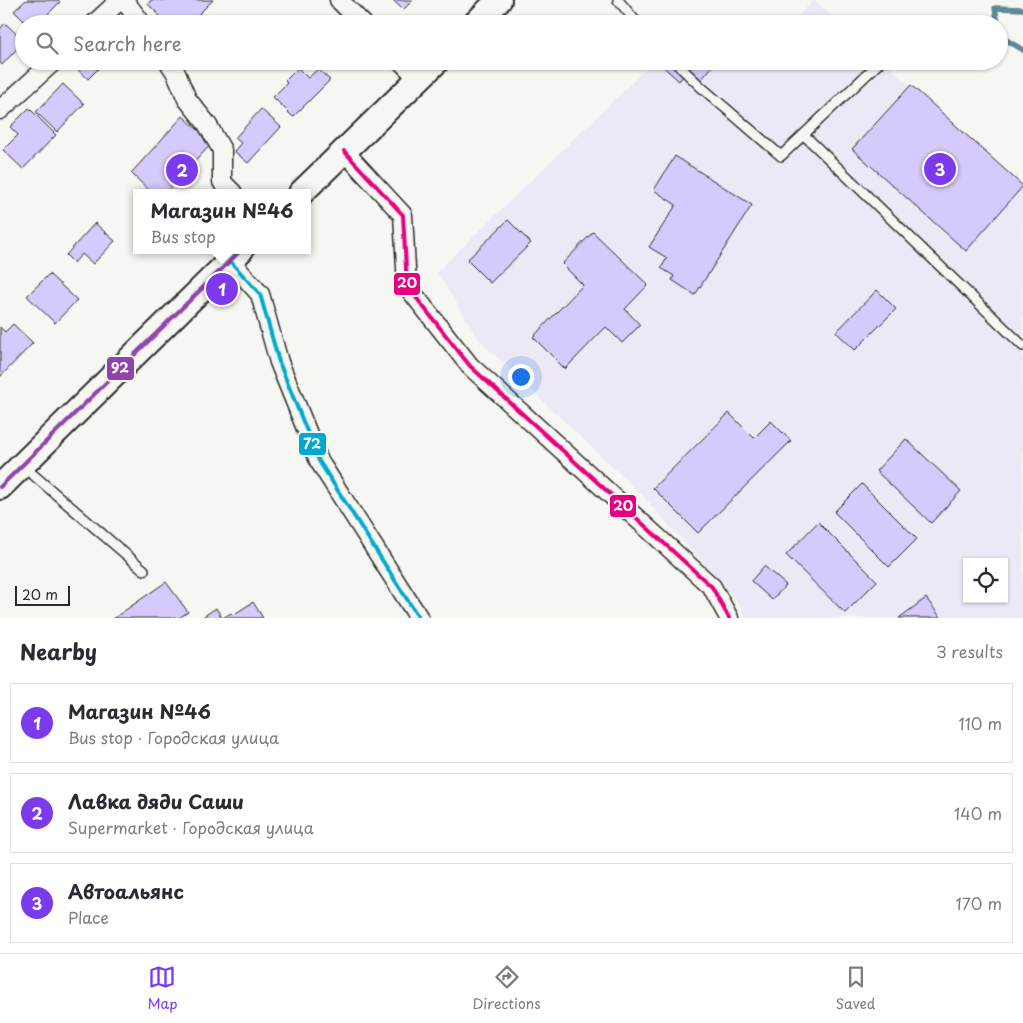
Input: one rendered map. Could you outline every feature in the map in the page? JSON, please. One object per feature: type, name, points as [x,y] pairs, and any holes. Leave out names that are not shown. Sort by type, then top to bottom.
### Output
[{"type":"street","points":[[104,15],[122,0],[134,15]]},
{"type":"street","points":[[340,0],[354,15]]},
{"type":"street","points":[[484,15],[499,0]]},
{"type":"street","points":[[0,110],[44,70]]},
{"type":"street","points":[[174,70],[187,99],[207,124],[222,150],[222,182],[229,189]]},
{"type":"street","points":[[410,70],[419,79]]},
{"type":"street","points":[[305,189],[428,70]]},
{"type":"street","points":[[344,151],[403,215],[407,286],[470,366],[712,587],[729,618]]},
{"type":"street","points":[[0,486],[236,255],[260,294],[279,362],[319,461],[419,618]]},
{"type":"lane","points":[[618,0],[630,15]]},
{"type":"lane","points":[[683,70],[701,88],[781,156],[872,70]]},
{"type":"lane","points":[[804,135],[1023,346]]},
{"type":"lane","points":[[22,465],[144,570]]},
{"type":"shaded area","points":[[814,0],[831,15],[799,15]]},
{"type":"shaded area","points":[[645,70],[893,70],[1023,186],[1023,618],[746,618],[737,601],[642,495],[480,341],[437,272]]},
{"type":"building","points":[[26,0],[58,0],[60,2],[47,15],[18,15],[14,11]]},
{"type":"building","points":[[151,0],[213,0],[198,15],[159,15],[148,4]]},
{"type":"building","points":[[393,0],[413,0],[403,10]]},
{"type":"building","points":[[5,23],[15,32],[15,51],[2,65],[0,62],[0,29]]},
{"type":"building","points":[[78,70],[97,70],[88,79]]},
{"type":"building","points":[[296,70],[300,70],[308,78],[319,70],[330,80],[293,117],[273,97],[287,83],[285,81]]},
{"type":"building","points":[[667,70],[688,70],[679,81]]},
{"type":"building","points":[[690,70],[709,70],[701,80]]},
{"type":"building","points":[[63,84],[84,104],[57,132],[36,112]]},
{"type":"building","points":[[911,85],[1023,186],[966,251],[852,149]]},
{"type":"building","points":[[29,108],[56,135],[23,169],[3,150],[18,135],[10,127]]},
{"type":"building","points":[[261,109],[281,127],[248,163],[234,151],[241,143],[235,138]]},
{"type":"building","points":[[183,116],[212,143],[170,189],[148,189],[131,173]]},
{"type":"building","points":[[675,156],[752,205],[695,295],[672,280],[674,276],[661,268],[667,258],[649,247],[676,205],[654,190]]},
{"type":"building","points":[[508,220],[531,243],[490,283],[467,260]]},
{"type":"building","points":[[95,223],[115,241],[93,264],[82,254],[74,263],[66,255]]},
{"type":"building","points":[[593,232],[648,285],[625,309],[640,325],[622,343],[606,327],[565,369],[533,337],[583,285],[562,264]]},
{"type":"building","points":[[49,274],[77,300],[55,323],[27,296]]},
{"type":"building","points":[[877,290],[896,309],[855,350],[836,332]]},
{"type":"building","points":[[13,324],[33,343],[0,377],[0,327],[5,332]]},
{"type":"building","points":[[729,413],[754,438],[771,421],[791,441],[698,533],[653,488]]},
{"type":"building","points":[[906,439],[961,491],[931,523],[876,471]]},
{"type":"building","points":[[862,484],[917,539],[889,567],[834,512]]},
{"type":"building","points":[[818,522],[877,581],[845,613],[786,555]]},
{"type":"building","points":[[764,566],[786,585],[772,600],[751,581]]},
{"type":"building","points":[[166,582],[188,612],[179,618],[114,618]]},
{"type":"building","points":[[926,598],[941,618],[899,618]]},
{"type":"building","points":[[253,602],[263,618],[223,618],[231,613],[233,615]]},
{"type":"building","points":[[216,608],[222,618],[201,618]]},
{"type":"waterway","points":[[996,15],[995,8],[1023,9]]},
{"type":"waterway","points":[[1008,41],[1023,50]]},
{"type":"transit line","name":"20","points":[[344,151],[403,215],[407,286],[470,366],[712,587],[729,618]]},
{"type":"transit line","name":"92","points":[[0,487],[237,254]]},
{"type":"transit line","name":"72","points":[[230,261],[260,294],[279,362],[319,461],[419,618]]},
{"type":"place","name":"Автоальянс","points":[[940,169]]},
{"type":"place","name":"Лавка дяди Саши","points":[[182,170]]},
{"type":"place","name":"Магазин №46","points":[[222,289]]}]
